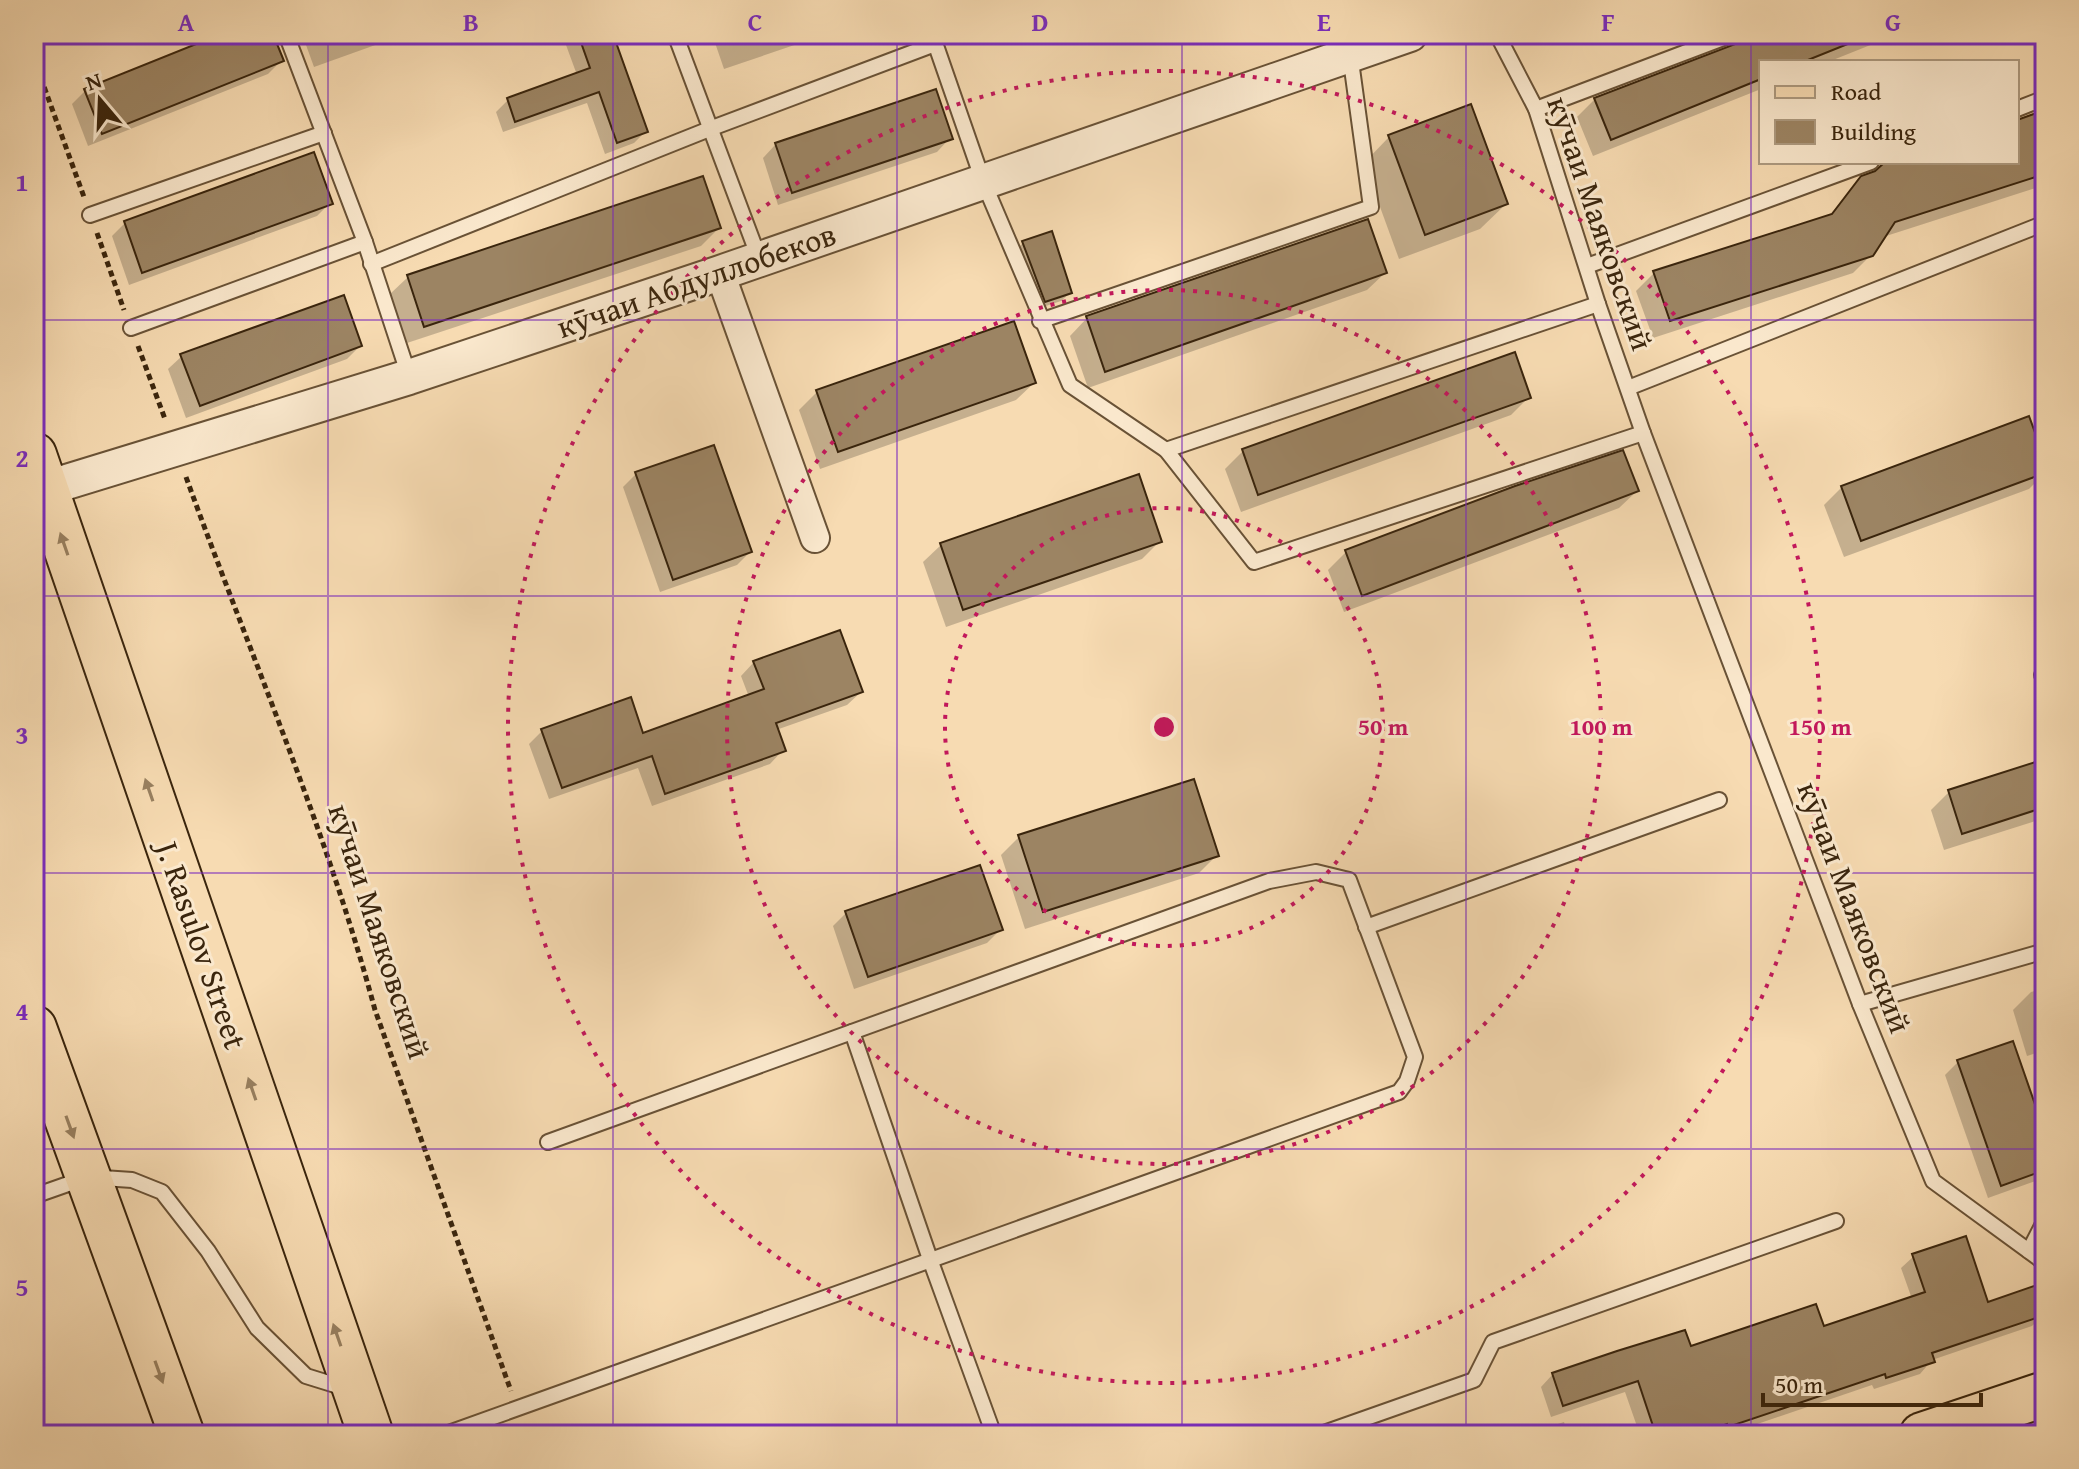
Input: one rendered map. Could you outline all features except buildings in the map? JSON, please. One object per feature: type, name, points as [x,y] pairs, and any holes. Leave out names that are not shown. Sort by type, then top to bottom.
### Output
[{"type":"main road","name":"J. Rasulov Street","points":[[38,478],[371,1435]]},
{"type":"main road","points":[[34,1028],[182,1435]]},
{"type":"main road","points":[[1922,1435],[2045,1394]]},
{"type":"street","name":"кӯчаи Абдуллобеков","points":[[38,478],[176,448],[409,377],[720,273],[1410,34]]},
{"type":"street","points":[[720,273],[815,538]]},
{"type":"lane","points":[[286,34],[365,242],[409,377]]},
{"type":"lane","points":[[675,34],[759,258]]},
{"type":"lane","name":"кӯчаи Маяковский","points":[[1497,34],[1536,109],[1643,433],[1860,1004],[1933,1181],[2045,1263]]},
{"type":"lane","points":[[1536,109],[1734,34]]},
{"type":"lane","points":[[371,264],[934,39],[983,181],[1040,321],[1070,385],[1166,450],[1254,562],[1643,433]]},
{"type":"lane","points":[[1040,321],[1371,207],[1350,54]]},
{"type":"lane","points":[[2019,108],[2045,98]]},
{"type":"lane","points":[[90,215],[324,133]]},
{"type":"lane","points":[[1587,266],[1866,164]]},
{"type":"lane","points":[[1628,388],[2045,223]]},
{"type":"lane","points":[[131,328],[365,242]]},
{"type":"lane","points":[[1166,450],[1598,304]]},
{"type":"lane","points":[[1366,927],[1719,800]]},
{"type":"lane","points":[[443,1435],[1399,1092],[1407,1081],[1415,1057],[1349,880],[1316,872],[1269,881],[548,1142]]},
{"type":"lane","points":[[1860,1004],[2045,951]]},
{"type":"lane","points":[[852,1032],[994,1435]]},
{"type":"lane","points":[[34,1196],[88,1177],[132,1180],[162,1192],[208,1251],[257,1328],[306,1376],[356,1392]]},
{"type":"lane","points":[[2029,1251],[2045,1220]]},
{"type":"lane","points":[[1318,1435],[1474,1380],[1493,1342],[1836,1221]]},
{"type":"lane","points":[[34,1426],[37,1435]]},
{"type":"path","points":[[34,59],[176,448]]},
{"type":"path","name":"кӯчаи Маяковский","points":[[176,448],[223,580],[284,730],[359,951],[375,1010],[512,1393],[507,1411]]}]
